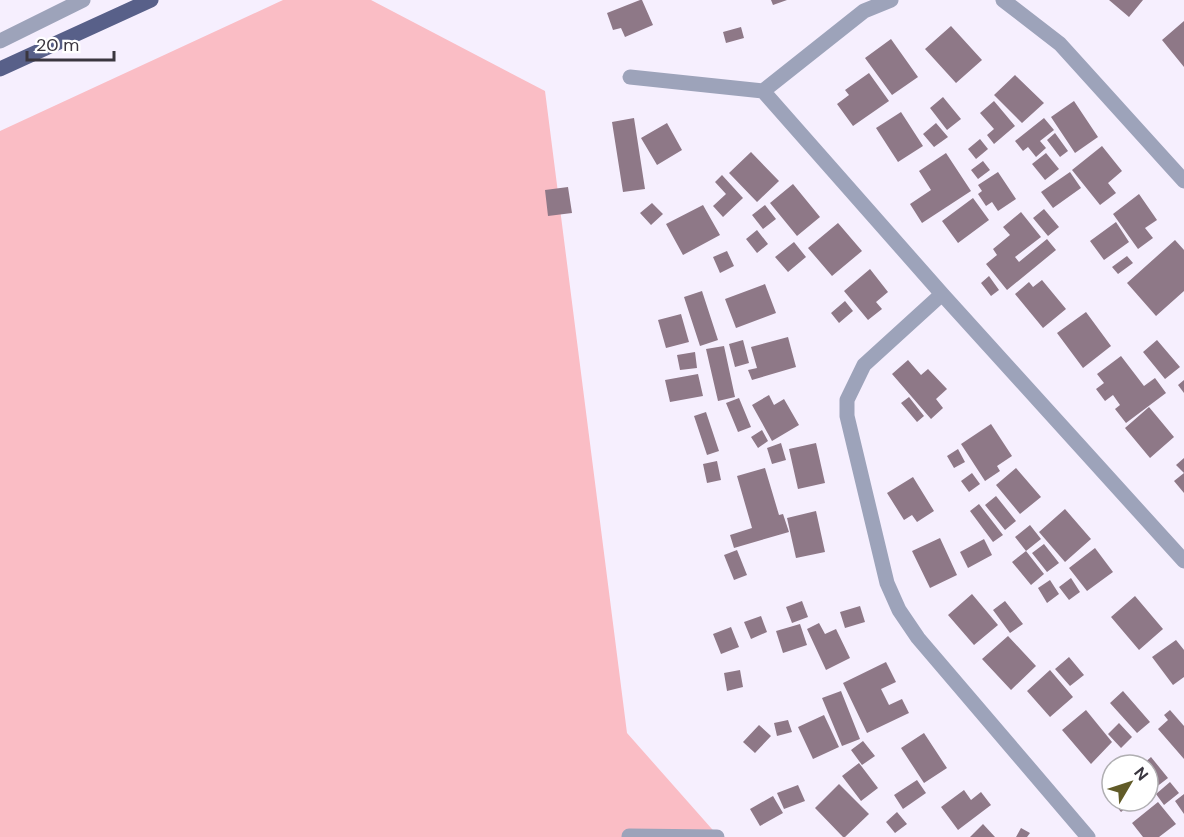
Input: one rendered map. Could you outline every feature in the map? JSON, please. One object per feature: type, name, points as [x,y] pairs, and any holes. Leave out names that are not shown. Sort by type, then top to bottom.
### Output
[{"type":"main road","points":[[0,69],[151,0]]},
{"type":"street","points":[[0,41],[83,0]]},
{"type":"street","points":[[763,92],[864,11],[891,0]]},
{"type":"street","points":[[1003,0],[1060,44],[1184,181]]},
{"type":"street","points":[[630,77],[763,92],[1184,561]]},
{"type":"street","points":[[942,294],[864,365],[847,400],[848,416],[887,583],[899,610],[918,638],[1088,837]]},
{"type":"street","points":[[629,836],[717,837]]},
{"type":"shaded area","points":[[283,0],[371,0],[545,91],[627,733],[719,837],[0,837],[0,131]]},
{"type":"building","points":[[640,0],[653,25],[625,37],[621,28],[613,30],[607,13]]},
{"type":"building","points":[[771,0],[787,0],[773,5]]},
{"type":"building","points":[[1109,0],[1143,0],[1129,17]]},
{"type":"building","points":[[1184,21],[1184,67],[1162,40]]},
{"type":"building","points":[[951,26],[982,60],[956,83],[925,49]]},
{"type":"building","points":[[741,27],[744,38],[726,43],[723,32]]},
{"type":"building","points":[[891,39],[918,77],[892,95],[865,58]]},
{"type":"building","points":[[869,73],[889,101],[853,126],[837,104],[849,95],[845,90]]},
{"type":"building","points":[[1015,75],[1044,103],[1022,123],[994,95]]},
{"type":"building","points":[[943,97],[961,119],[947,130],[930,108]]},
{"type":"building","points":[[994,101],[1015,126],[994,144],[987,135],[994,129],[980,113]]},
{"type":"building","points":[[1074,101],[1098,137],[1075,153],[1051,117]]},
{"type":"building","points":[[901,112],[923,146],[898,162],[876,128]]},
{"type":"building","points":[[634,118],[645,189],[623,192],[612,122]]},
{"type":"building","points":[[1044,118],[1054,130],[1040,141],[1046,148],[1036,157],[1028,147],[1023,151],[1015,141]]},
{"type":"building","points":[[667,123],[682,150],[657,165],[641,138]]},
{"type":"building","points":[[936,123],[948,137],[934,147],[923,134]]},
{"type":"building","points":[[1055,133],[1068,151],[1060,157],[1047,140]]},
{"type":"building","points":[[980,139],[988,149],[976,159],[968,149]]},
{"type":"building","points":[[1102,146],[1122,171],[1108,183],[1116,193],[1100,205],[1072,170]]},
{"type":"building","points":[[751,152],[779,181],[757,202],[729,173]]},
{"type":"building","points":[[946,153],[971,191],[922,223],[910,204],[931,190],[919,171]]},
{"type":"building","points":[[1046,153],[1059,169],[1045,180],[1032,164]]},
{"type":"building","points":[[983,161],[990,170],[978,179],[971,170]]},
{"type":"building","points":[[998,172],[1016,199],[998,211],[992,202],[986,206],[978,194],[982,191],[978,185]]},
{"type":"building","points":[[1070,172],[1081,188],[1053,208],[1041,192]]},
{"type":"building","points":[[722,175],[743,198],[723,217],[713,206],[726,194],[715,182]]},
{"type":"building","points":[[793,184],[820,217],[797,236],[770,203]]},
{"type":"building","points":[[568,187],[572,213],[548,216],[545,190]]},
{"type":"building","points":[[1139,194],[1157,220],[1145,228],[1153,238],[1138,249],[1113,214]]},
{"type":"building","points":[[973,198],[989,220],[958,243],[942,221]]},
{"type":"building","points":[[652,203],[663,214],[651,225],[640,213]]},
{"type":"building","points":[[703,205],[720,235],[683,255],[666,224]]},
{"type":"building","points":[[765,205],[776,219],[763,229],[752,215]]},
{"type":"building","points":[[1044,209],[1059,227],[1048,236],[1033,218]]},
{"type":"building","points":[[1021,212],[1041,237],[1015,257],[1019,262],[1047,239],[1056,250],[1007,290],[986,264],[997,255],[993,249],[1010,235],[1003,227]]},
{"type":"building","points":[[1116,222],[1129,242],[1104,260],[1090,241]]},
{"type":"building","points":[[838,223],[862,251],[832,276],[808,248]]},
{"type":"building","points":[[757,230],[768,244],[757,253],[746,239]]},
{"type":"building","points":[[1175,240],[1184,250],[1184,291],[1156,316],[1127,283]]},
{"type":"building","points":[[794,242],[806,257],[788,272],[775,257]]},
{"type":"building","points":[[727,251],[734,266],[720,273],[713,257]]},
{"type":"building","points":[[1127,256],[1133,263],[1118,274],[1112,267]]},
{"type":"building","points":[[870,269],[888,292],[876,302],[882,309],[868,320],[844,291]]},
{"type":"building","points":[[989,276],[999,290],[991,296],[981,283]]},
{"type":"building","points":[[1042,280],[1066,309],[1043,328],[1015,294],[1029,282],[1033,287]]},
{"type":"building","points":[[765,284],[776,313],[736,328],[725,299]]},
{"type":"building","points":[[702,291],[718,340],[700,346],[684,297]]},
{"type":"building","points":[[845,301],[853,311],[839,323],[831,313]]},
{"type":"building","points":[[1086,312],[1111,346],[1083,368],[1057,333]]},
{"type":"building","points":[[681,314],[689,342],[666,348],[658,320]]},
{"type":"building","points":[[788,337],[796,367],[752,380],[748,370],[757,368],[751,347]]},
{"type":"building","points":[[743,340],[749,363],[735,367],[729,344]]},
{"type":"building","points":[[1157,340],[1180,367],[1165,379],[1143,352]]},
{"type":"building","points":[[724,346],[735,397],[718,401],[706,349]]},
{"type":"building","points":[[695,352],[697,368],[680,370],[677,355]]},
{"type":"building","points":[[1121,356],[1144,386],[1155,378],[1166,393],[1126,423],[1115,409],[1120,405],[1113,395],[1105,401],[1096,389],[1104,383],[1097,374]]},
{"type":"building","points":[[908,360],[921,375],[928,369],[947,389],[936,399],[943,408],[931,419],[892,374]]},
{"type":"building","points":[[698,374],[703,396],[670,402],[665,380]]},
{"type":"building","points":[[1184,380],[1184,393],[1178,385]]},
{"type":"building","points":[[769,395],[774,405],[784,399],[799,425],[772,441],[752,405]]},
{"type":"building","points":[[909,397],[924,416],[917,422],[901,403]]},
{"type":"building","points":[[739,398],[751,427],[738,432],[726,403]]},
{"type":"building","points":[[1149,407],[1174,437],[1150,458],[1125,428]]},
{"type":"building","points":[[706,412],[719,451],[707,455],[694,416]]},
{"type":"building","points":[[991,424],[1012,456],[997,466],[1000,471],[985,481],[961,444]]},
{"type":"building","points":[[762,430],[768,441],[758,448],[751,437]]},
{"type":"building","points":[[781,443],[786,460],[772,464],[767,448]]},
{"type":"building","points":[[816,443],[825,483],[798,489],[789,449]]},
{"type":"building","points":[[958,449],[965,462],[954,468],[947,456]]},
{"type":"building","points":[[1184,458],[1184,473],[1176,465]]},
{"type":"building","points":[[717,461],[721,480],[707,483],[703,464]]},
{"type":"building","points":[[765,468],[779,515],[783,514],[789,532],[734,548],[730,535],[752,528],[737,476]]},
{"type":"building","points":[[1016,468],[1041,497],[1020,514],[996,485]]},
{"type":"building","points":[[972,473],[980,484],[969,492],[961,481]]},
{"type":"building","points":[[1184,473],[1184,493],[1174,481]]},
{"type":"building","points":[[913,477],[934,511],[917,522],[912,515],[904,520],[887,493]]},
{"type":"building","points":[[996,496],[1016,521],[1005,530],[985,505]]},
{"type":"building","points":[[979,504],[1003,535],[993,542],[970,511]]},
{"type":"building","points":[[1065,509],[1091,539],[1065,562],[1039,532]]},
{"type":"building","points":[[816,511],[825,552],[796,558],[787,518]]},
{"type":"building","points":[[1030,525],[1041,539],[1026,551],[1015,537]]},
{"type":"building","points":[[940,538],[957,575],[930,588],[912,551]]},
{"type":"building","points":[[984,539],[992,555],[968,568],[960,552]]},
{"type":"building","points":[[1044,544],[1059,563],[1047,572],[1032,553]]},
{"type":"building","points":[[1095,548],[1113,572],[1087,591],[1069,568]]},
{"type":"building","points":[[737,550],[747,575],[734,580],[724,555]]},
{"type":"building","points":[[1026,551],[1044,574],[1031,585],[1012,562]]},
{"type":"building","points":[[1071,578],[1080,592],[1069,600],[1059,587]]},
{"type":"building","points":[[1050,580],[1059,594],[1047,603],[1038,588]]},
{"type":"building","points":[[972,594],[998,625],[974,645],[948,615]]},
{"type":"building","points":[[1135,596],[1163,629],[1139,650],[1111,617]]},
{"type":"building","points":[[802,601],[808,617],[792,623],[786,607]]},
{"type":"building","points":[[1005,601],[1023,624],[1010,633],[993,610]]},
{"type":"building","points":[[860,606],[865,622],[845,628],[840,612]]},
{"type":"building","points":[[761,616],[767,632],[751,639],[744,622]]},
{"type":"building","points":[[819,623],[825,634],[836,629],[850,658],[826,670],[807,629]]},
{"type":"building","points":[[800,624],[807,645],[783,653],[776,631]]},
{"type":"building","points":[[731,627],[739,647],[721,654],[713,634]]},
{"type":"building","points":[[1008,636],[1036,666],[1011,690],[982,659]]},
{"type":"building","points":[[1176,640],[1184,650],[1184,677],[1173,685],[1152,657]]},
{"type":"building","points":[[1069,657],[1084,675],[1070,686],[1055,669]]},
{"type":"building","points":[[886,662],[896,682],[881,689],[889,705],[902,699],[909,713],[867,733],[843,683]]},
{"type":"building","points":[[740,670],[743,687],[727,691],[724,673]]},
{"type":"building","points":[[1050,670],[1073,697],[1050,717],[1027,691]]},
{"type":"building","points":[[841,691],[860,739],[842,746],[822,698]]},
{"type":"building","points":[[1123,691],[1150,722],[1137,733],[1110,703]]},
{"type":"building","points":[[1086,710],[1112,742],[1091,764],[1062,730]]},
{"type":"building","points":[[1170,710],[1184,726],[1184,759],[1158,729],[1168,720],[1164,715]]},
{"type":"building","points":[[824,715],[839,747],[813,759],[798,727]]},
{"type":"building","points":[[788,720],[792,732],[777,736],[774,723]]},
{"type":"building","points":[[1119,723],[1132,737],[1121,748],[1108,734]]},
{"type":"building","points":[[759,725],[771,736],[755,753],[743,742]]},
{"type":"building","points":[[924,733],[947,768],[924,783],[901,748]]},
{"type":"building","points":[[863,741],[875,756],[862,765],[851,750]]},
{"type":"building","points":[[859,763],[878,788],[861,801],[842,776]]},
{"type":"building","points":[[1160,768],[1168,778],[1160,784]]},
{"type":"building","points":[[917,780],[926,793],[903,809],[894,795]]},
{"type":"building","points":[[1170,782],[1179,793],[1164,805],[1160,800],[1160,791]]},
{"type":"building","points":[[839,784],[869,814],[845,837],[815,808]]},
{"type":"building","points":[[798,785],[805,801],[784,809],[777,793]]},
{"type":"building","points":[[964,790],[971,800],[981,792],[991,805],[958,830],[941,807]]},
{"type":"building","points":[[1184,794],[1184,814],[1175,801]]},
{"type":"building","points":[[773,796],[783,813],[760,826],[750,809]]},
{"type":"building","points":[[1160,804],[1176,824],[1159,837],[1143,837],[1132,823],[1144,813],[1160,813]]},
{"type":"building","points":[[897,812],[907,824],[895,833],[886,822]]},
{"type":"building","points":[[983,824],[995,837],[970,837]]},
{"type":"building","points":[[1021,828],[1030,833],[1027,837],[1016,837]]}]
